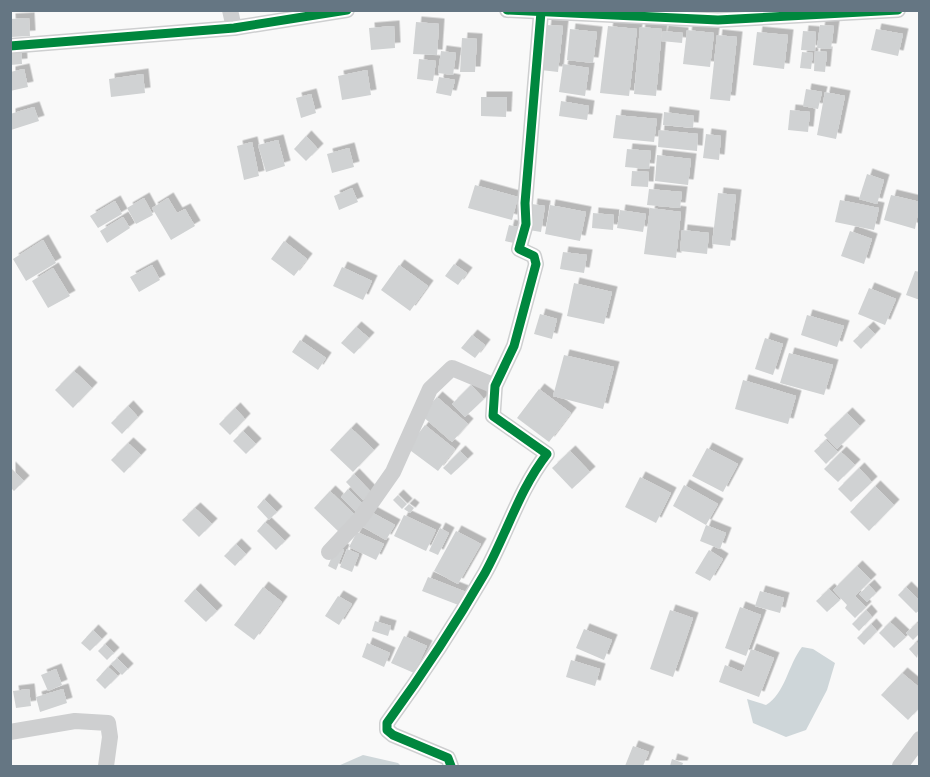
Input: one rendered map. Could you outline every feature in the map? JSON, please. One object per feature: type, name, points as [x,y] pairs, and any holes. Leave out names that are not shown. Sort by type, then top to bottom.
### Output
[{"type":"street","points":[[230,10],[234,28]]},
{"type":"street","points":[[10,46],[234,28],[347,10]]},
{"type":"street","points":[[507,10],[718,20],[898,10]]},
{"type":"street","points":[[450,766],[448,758],[393,735],[387,730],[387,723],[430,664],[486,571],[530,477],[547,454],[493,416],[495,386],[514,346],[536,264],[534,256],[519,249],[526,224],[525,202],[541,12]]},
{"type":"street","points":[[329,552],[360,519],[393,472],[430,389],[452,368],[495,386]]},
{"type":"street","points":[[10,732],[75,721],[108,723],[110,737],[106,766]]},
{"type":"street","points":[[900,766],[920,739]]},
{"type":"shaded area","points":[[802,647],[813,649],[835,663],[827,690],[806,730],[786,737],[753,723],[747,699],[766,705],[772,700],[782,687]]},
{"type":"shaded area","points":[[363,755],[398,763],[401,766],[338,766]]},
{"type":"building","points":[[29,18],[30,36],[11,37],[10,19]]},
{"type":"building","points":[[416,22],[439,24],[437,55],[413,54]]},
{"type":"building","points":[[546,25],[563,26],[558,72],[541,70]]},
{"type":"building","points":[[820,25],[834,26],[831,49],[817,48]]},
{"type":"building","points":[[394,26],[395,48],[371,50],[369,28]]},
{"type":"building","points":[[608,26],[637,29],[629,96],[600,93]]},
{"type":"building","points":[[640,27],[662,29],[656,96],[634,94]]},
{"type":"building","points":[[570,29],[597,32],[593,63],[567,60]]},
{"type":"building","points":[[876,29],[903,34],[898,56],[871,50]]},
{"type":"building","points":[[687,30],[714,33],[710,67],[683,64]]},
{"type":"building","points":[[663,31],[683,33],[682,43],[661,41]]},
{"type":"building","points":[[803,31],[816,32],[815,51],[801,50]]},
{"type":"building","points":[[757,32],[788,35],[784,69],[753,65]]},
{"type":"building","points":[[717,35],[737,37],[730,101],[710,99]]},
{"type":"building","points":[[462,38],[477,39],[475,72],[460,72]]},
{"type":"building","points":[[21,49],[22,64],[10,65],[10,51]]},
{"type":"building","points":[[441,51],[456,53],[453,75],[438,73]]},
{"type":"building","points":[[815,51],[827,52],[825,72],[814,71]]},
{"type":"building","points":[[802,52],[813,53],[811,69],[800,68]]},
{"type":"building","points":[[419,59],[436,61],[433,81],[417,79]]},
{"type":"building","points":[[563,64],[589,68],[585,96],[559,92]]},
{"type":"building","points":[[24,69],[28,87],[10,91],[10,72]]},
{"type":"building","points":[[367,70],[371,95],[342,100],[338,76]]},
{"type":"building","points":[[143,74],[145,93],[111,97],[109,79]]},
{"type":"building","points":[[439,77],[455,80],[451,96],[436,93]]},
{"type":"building","points":[[806,89],[822,92],[818,109],[803,106]]},
{"type":"building","points":[[825,92],[845,96],[836,139],[817,135]]},
{"type":"building","points":[[311,94],[316,113],[301,118],[296,98]]},
{"type":"building","points":[[481,97],[507,97],[506,117],[481,116]]},
{"type":"building","points":[[561,101],[589,106],[587,120],[559,116]]},
{"type":"building","points":[[34,107],[39,121],[11,130],[10,114]]},
{"type":"building","points":[[790,110],[810,112],[808,132],[788,130]]},
{"type":"building","points":[[664,112],[694,116],[693,128],[663,125]]},
{"type":"building","points":[[616,115],[657,119],[654,142],[613,138]]},
{"type":"building","points":[[659,130],[698,134],[697,151],[658,147]]},
{"type":"building","points":[[706,134],[721,136],[719,160],[703,158]]},
{"type":"building","points":[[306,136],[318,149],[306,161],[294,149]]},
{"type":"building","points":[[278,140],[285,166],[266,172],[258,145]]},
{"type":"building","points":[[252,142],[259,176],[244,180],[237,146]]},
{"type":"building","points":[[349,148],[354,167],[332,173],[327,154]]},
{"type":"building","points":[[627,149],[651,151],[649,169],[625,167]]},
{"type":"building","points":[[657,155],[691,159],[688,185],[655,181]]},
{"type":"building","points":[[632,171],[649,172],[648,187],[631,186]]},
{"type":"building","points":[[867,174],[884,180],[877,204],[859,199]]},
{"type":"building","points":[[475,185],[518,197],[512,220],[468,208]]},
{"type":"building","points":[[352,188],[358,202],[339,210],[334,196]]},
{"type":"building","points":[[649,189],[682,192],[680,208],[647,205]]},
{"type":"building","points":[[718,193],[736,195],[730,246],[712,244]]},
{"type":"building","points":[[891,195],[920,202],[915,229],[884,220]]},
{"type":"building","points":[[144,198],[153,215],[136,224],[127,208]]},
{"type":"building","points":[[168,198],[177,213],[185,209],[195,226],[171,240],[152,208]]},
{"type":"building","points":[[840,200],[879,208],[874,230],[835,222]]},
{"type":"building","points":[[115,201],[122,214],[98,228],[90,216]]},
{"type":"building","points":[[532,204],[545,206],[541,232],[529,230]]},
{"type":"building","points":[[550,205],[586,212],[580,241],[545,234]]},
{"type":"building","points":[[650,208],[681,212],[676,258],[644,254]]},
{"type":"building","points":[[620,210],[646,214],[643,232],[617,228]]},
{"type":"building","points":[[593,213],[614,215],[613,230],[592,228]]},
{"type":"building","points":[[123,217],[130,228],[107,243],[100,231]]},
{"type":"building","points":[[509,225],[522,228],[518,244],[505,241]]},
{"type":"building","points":[[682,230],[709,233],[707,254],[680,251]]},
{"type":"building","points":[[850,231],[872,239],[864,264],[841,256]]},
{"type":"building","points":[[43,240],[56,263],[26,281],[13,259]]},
{"type":"building","points":[[284,241],[307,259],[294,276],[271,259]]},
{"type":"building","points":[[563,252],[587,255],[584,273],[560,269]]},
{"type":"building","points":[[454,264],[467,273],[458,285],[445,276]]},
{"type":"building","points":[[152,265],[160,280],[139,292],[130,277]]},
{"type":"building","points":[[399,265],[428,286],[410,311],[381,290]]},
{"type":"building","points":[[342,267],[372,281],[363,300],[333,286]]},
{"type":"building","points":[[53,268],[70,296],[48,308],[32,281]]},
{"type":"building","points":[[915,271],[920,272],[920,300],[906,295]]},
{"type":"building","points":[[574,283],[612,292],[604,324],[567,316]]},
{"type":"building","points":[[869,288],[896,299],[885,325],[858,314]]},
{"type":"building","points":[[540,314],[557,319],[552,339],[534,334]]},
{"type":"building","points":[[807,315],[844,326],[837,347],[801,335]]},
{"type":"building","points":[[356,327],[369,338],[354,354],[341,343]]},
{"type":"building","points":[[868,327],[875,334],[861,349],[853,341]]},
{"type":"building","points":[[472,335],[485,345],[475,358],[461,348]]},
{"type":"building","points":[[765,338],[783,344],[773,375],[755,369]]},
{"type":"building","points":[[300,340],[326,358],[318,370],[292,352]]},
{"type":"building","points":[[789,353],[833,365],[824,395],[780,383]]},
{"type":"building","points":[[564,355],[614,367],[603,409],[553,396]]},
{"type":"building","points":[[74,371],[92,388],[73,408],[55,390]]},
{"type":"building","points":[[743,380],[796,396],[788,424],[735,409]]},
{"type":"building","points":[[471,385],[484,399],[465,417],[452,404]]},
{"type":"building","points":[[539,389],[571,413],[549,442],[517,418]]},
{"type":"building","points":[[437,397],[468,424],[452,442],[421,415]]},
{"type":"building","points":[[128,406],[138,417],[122,434],[111,423]]},
{"type":"building","points":[[235,408],[245,419],[230,435],[219,424]]},
{"type":"building","points":[[847,413],[860,426],[837,449],[824,435]]},
{"type":"building","points":[[425,425],[455,449],[438,471],[407,448]]},
{"type":"building","points":[[351,428],[374,450],[353,472],[330,450]]},
{"type":"building","points":[[243,431],[256,444],[246,454],[233,441]]},
{"type":"building","points":[[826,440],[838,452],[826,464],[814,451]]},
{"type":"building","points":[[128,443],[141,455],[124,473],[111,460]]},
{"type":"building","points":[[707,448],[738,464],[723,492],[692,476]]},
{"type":"building","points":[[460,451],[468,459],[451,475],[443,468]]},
{"type":"building","points":[[570,451],[590,472],[572,489],[552,468]]},
{"type":"building","points":[[841,452],[855,465],[838,482],[824,469]]},
{"type":"building","points":[[10,467],[24,481],[14,491],[10,487]]},
{"type":"building","points":[[859,468],[872,482],[851,502],[838,489]]},
{"type":"building","points":[[354,474],[371,492],[363,500],[346,482]]},
{"type":"building","points":[[640,477],[671,493],[656,523],[625,507]]},
{"type":"building","points":[[684,485],[718,504],[706,525],[673,506]]},
{"type":"building","points":[[875,486],[894,505],[869,531],[850,512]]},
{"type":"building","points":[[348,489],[364,505],[356,512],[341,497]]},
{"type":"building","points":[[330,491],[356,516],[340,533],[314,508]]},
{"type":"building","points":[[398,495],[407,504],[402,509],[393,500]]},
{"type":"building","points":[[264,499],[277,512],[269,520],[257,507]]},
{"type":"building","points":[[409,504],[414,508],[410,513],[404,509]]},
{"type":"building","points":[[195,508],[212,524],[199,537],[182,520]]},
{"type":"building","points":[[371,512],[395,525],[386,540],[363,527]]},
{"type":"building","points":[[404,515],[436,530],[426,551],[394,536]]},
{"type":"building","points":[[265,522],[285,541],[276,550],[257,531]]},
{"type":"building","points":[[706,525],[726,533],[720,549],[700,541]]},
{"type":"building","points":[[440,528],[449,533],[438,555],[429,551]]},
{"type":"building","points":[[456,531],[481,544],[458,584],[434,571]]},
{"type":"building","points":[[357,532],[384,544],[376,560],[349,547]]},
{"type":"building","points":[[236,544],[246,554],[235,566],[224,556]]},
{"type":"building","points":[[336,547],[344,550],[336,570],[328,566]]},
{"type":"building","points":[[347,549],[359,554],[352,572],[340,567]]},
{"type":"building","points":[[709,550],[723,559],[710,581],[695,573]]},
{"type":"building","points":[[857,566],[871,580],[855,596],[866,607],[855,618],[833,590]]},
{"type":"building","points":[[428,577],[466,592],[461,606],[422,591]]},
{"type":"building","points":[[869,585],[876,593],[867,602],[859,594]]},
{"type":"building","points":[[263,587],[282,602],[254,640],[234,625]]},
{"type":"building","points":[[906,587],[920,601],[920,610],[916,613],[898,595]]},
{"type":"building","points":[[195,589],[217,611],[206,622],[184,601]]},
{"type":"building","points":[[829,589],[840,600],[827,612],[816,601]]},
{"type":"building","points":[[760,591],[784,598],[780,613],[755,606]]},
{"type":"building","points":[[338,596],[352,604],[339,625],[325,616]]},
{"type":"building","points":[[740,607],[761,615],[746,656],[725,648]]},
{"type":"building","points":[[670,610],[693,618],[673,677],[650,669]]},
{"type":"building","points":[[866,610],[872,617],[859,631],[852,624]]},
{"type":"building","points":[[375,621],[391,626],[388,636],[372,631]]},
{"type":"building","points":[[890,622],[906,637],[894,648],[879,633]]},
{"type":"building","points":[[917,623],[920,633],[913,640],[906,633]]},
{"type":"building","points":[[871,624],[877,631],[864,645],[857,638]]},
{"type":"building","points":[[584,629],[612,640],[604,660],[576,648]]},
{"type":"building","points":[[93,630],[102,639],[90,651],[81,643]]},
{"type":"building","points":[[404,636],[427,646],[414,673],[391,663]]},
{"type":"building","points":[[916,642],[920,645],[917,658],[909,649]]},
{"type":"building","points":[[367,643],[390,653],[384,667],[362,657]]},
{"type":"building","points":[[105,644],[114,653],[107,660],[98,651]]},
{"type":"building","points":[[751,649],[774,658],[759,697],[719,682],[725,665],[742,672]]},
{"type":"building","points":[[117,658],[128,669],[122,675],[111,664]]},
{"type":"building","points":[[571,660],[600,669],[595,686],[566,677]]},
{"type":"building","points":[[108,667],[118,676],[105,689],[96,680]]},
{"type":"building","points":[[56,669],[62,685],[48,691],[41,675]]},
{"type":"building","points":[[902,673],[920,688],[920,707],[908,720],[881,695]]},
{"type":"building","points":[[29,689],[31,706],[16,708],[13,691]]},
{"type":"building","points":[[63,689],[67,703],[40,712],[36,697]]},
{"type":"building","points":[[633,746],[649,752],[643,766],[625,766]]},
{"type":"building","points":[[672,759],[683,763],[682,766],[670,766]]},
{"type":"cycle path","points":[[10,46],[234,28],[347,10]]},
{"type":"cycle path","points":[[507,10],[718,20],[898,10]]},
{"type":"cycle path","points":[[451,766],[448,758],[393,735],[387,730],[387,723],[438,650],[474,592],[529,482],[547,454],[493,416],[495,386],[514,346],[536,264],[534,256],[519,249],[526,224],[525,203],[541,12]]}]
